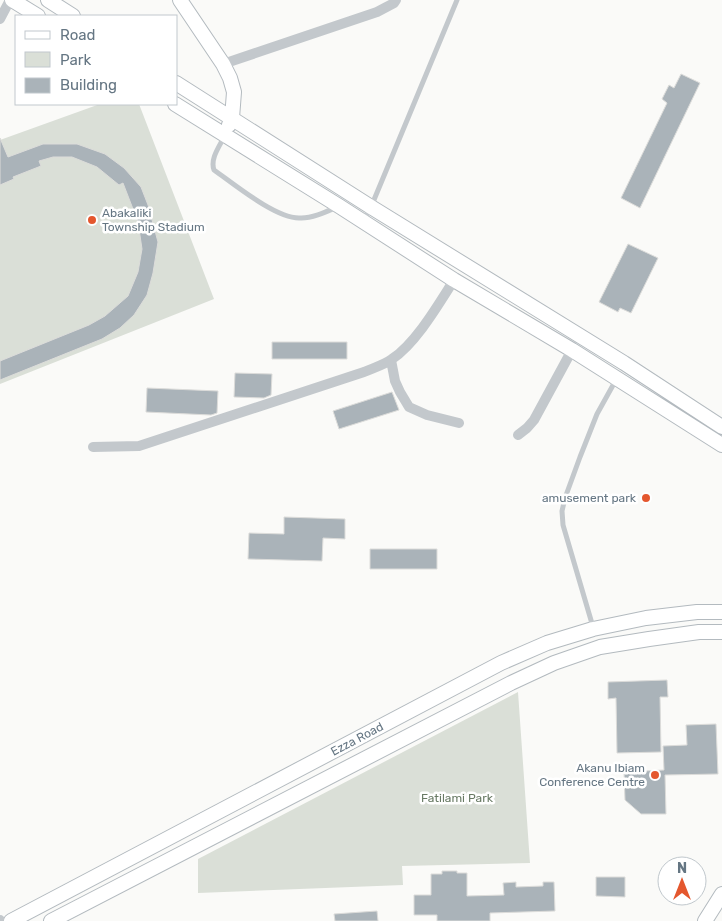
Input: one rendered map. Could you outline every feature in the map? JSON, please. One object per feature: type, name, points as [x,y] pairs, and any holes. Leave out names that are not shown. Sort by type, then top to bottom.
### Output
[{"type":"main road","points":[[11,0],[36,15]]},
{"type":"main road","points":[[48,0],[71,15]]},
{"type":"main road","points":[[180,0],[223,64],[230,78],[234,92],[232,118],[225,136]]},
{"type":"main road","points":[[178,83],[371,207],[624,363],[722,427]]},
{"type":"main road","points":[[177,105],[454,280],[572,350],[722,445]]},
{"type":"main road","name":"Ezza Road","points":[[11,921],[501,664],[547,643],[593,629],[646,618],[698,612],[722,612]]},
{"type":"main road","name":"Ezza Road","points":[[51,921],[511,683],[554,663],[600,647],[699,632],[722,632]]},
{"type":"main road","points":[[501,664],[511,683]]},
{"type":"main road","points":[[704,921],[722,894]]},
{"type":"street","points":[[0,20],[11,0]]},
{"type":"street","points":[[223,64],[377,12],[396,0]]},
{"type":"street","points":[[94,447],[139,446],[364,372],[391,360],[406,348],[417,335],[454,280]]},
{"type":"street","points":[[518,435],[534,420],[572,350]]},
{"type":"street","points":[[391,360],[395,380],[409,407],[427,415],[459,423]]},
{"type":"lane","points":[[362,222],[371,207],[457,0]]},
{"type":"lane","points":[[225,136],[213,160],[214,170],[254,198],[283,215],[300,218],[320,214],[339,206]]},
{"type":"lane","points":[[593,629],[563,526],[562,511],[597,414],[617,378]]},
{"type":"green space","name":"Abakaliki Township Stadium","points":[[97,105],[139,105],[214,299],[0,384],[0,140]]},
{"type":"green space","name":"Fatilami Park","points":[[518,692],[530,863],[402,866],[403,885],[198,893],[198,859]]},
{"type":"building","points":[[681,74],[700,83],[640,208],[621,198],[667,103],[662,99],[669,85],[674,88]]},
{"type":"building","points":[[0,138],[8,157],[43,144],[77,144],[105,154],[124,168],[141,187],[158,242],[147,295],[134,315],[120,328],[102,339],[0,380],[0,361],[89,325],[105,316],[128,296],[138,272],[142,249],[138,222],[123,183],[119,185],[97,167],[72,157],[53,157],[39,161],[41,166],[13,177],[14,179],[0,185]]},
{"type":"building","points":[[628,244],[658,258],[631,313],[620,308],[618,312],[599,302]]},
{"type":"building","points":[[272,342],[347,342],[347,359],[272,359]]},
{"type":"building","points":[[235,373],[272,374],[271,395],[264,398],[234,397]]},
{"type":"building","points":[[147,388],[218,391],[217,413],[211,415],[146,412]]},
{"type":"building","points":[[392,392],[399,410],[339,429],[333,411]]},
{"type":"building","points":[[284,517],[345,519],[345,539],[323,538],[322,561],[248,559],[249,533],[284,534]]},
{"type":"building","points":[[370,549],[437,549],[437,569],[370,569]]},
{"type":"building","points":[[667,680],[668,697],[660,697],[661,752],[617,753],[616,698],[608,699],[608,682]]},
{"type":"building","points":[[716,724],[718,774],[665,775],[666,814],[641,814],[625,800],[624,772],[664,770],[663,746],[687,745],[686,725]]},
{"type":"building","points":[[442,871],[467,873],[467,896],[504,895],[503,883],[516,882],[516,887],[543,886],[543,882],[554,882],[555,911],[490,913],[490,921],[437,921],[437,915],[414,915],[414,895],[431,895],[431,874],[442,874]]},
{"type":"building","points":[[596,877],[625,877],[625,897],[596,896]]},
{"type":"building","points":[[377,911],[378,921],[335,921],[334,914]]},
{"type":"place","name":"Abakaliki Township Stadium","points":[[92,220]]},
{"type":"place","name":"amusement park","points":[[646,498]]},
{"type":"place","name":"Akanu Ibiam Conference Centre","points":[[655,775]]}]
